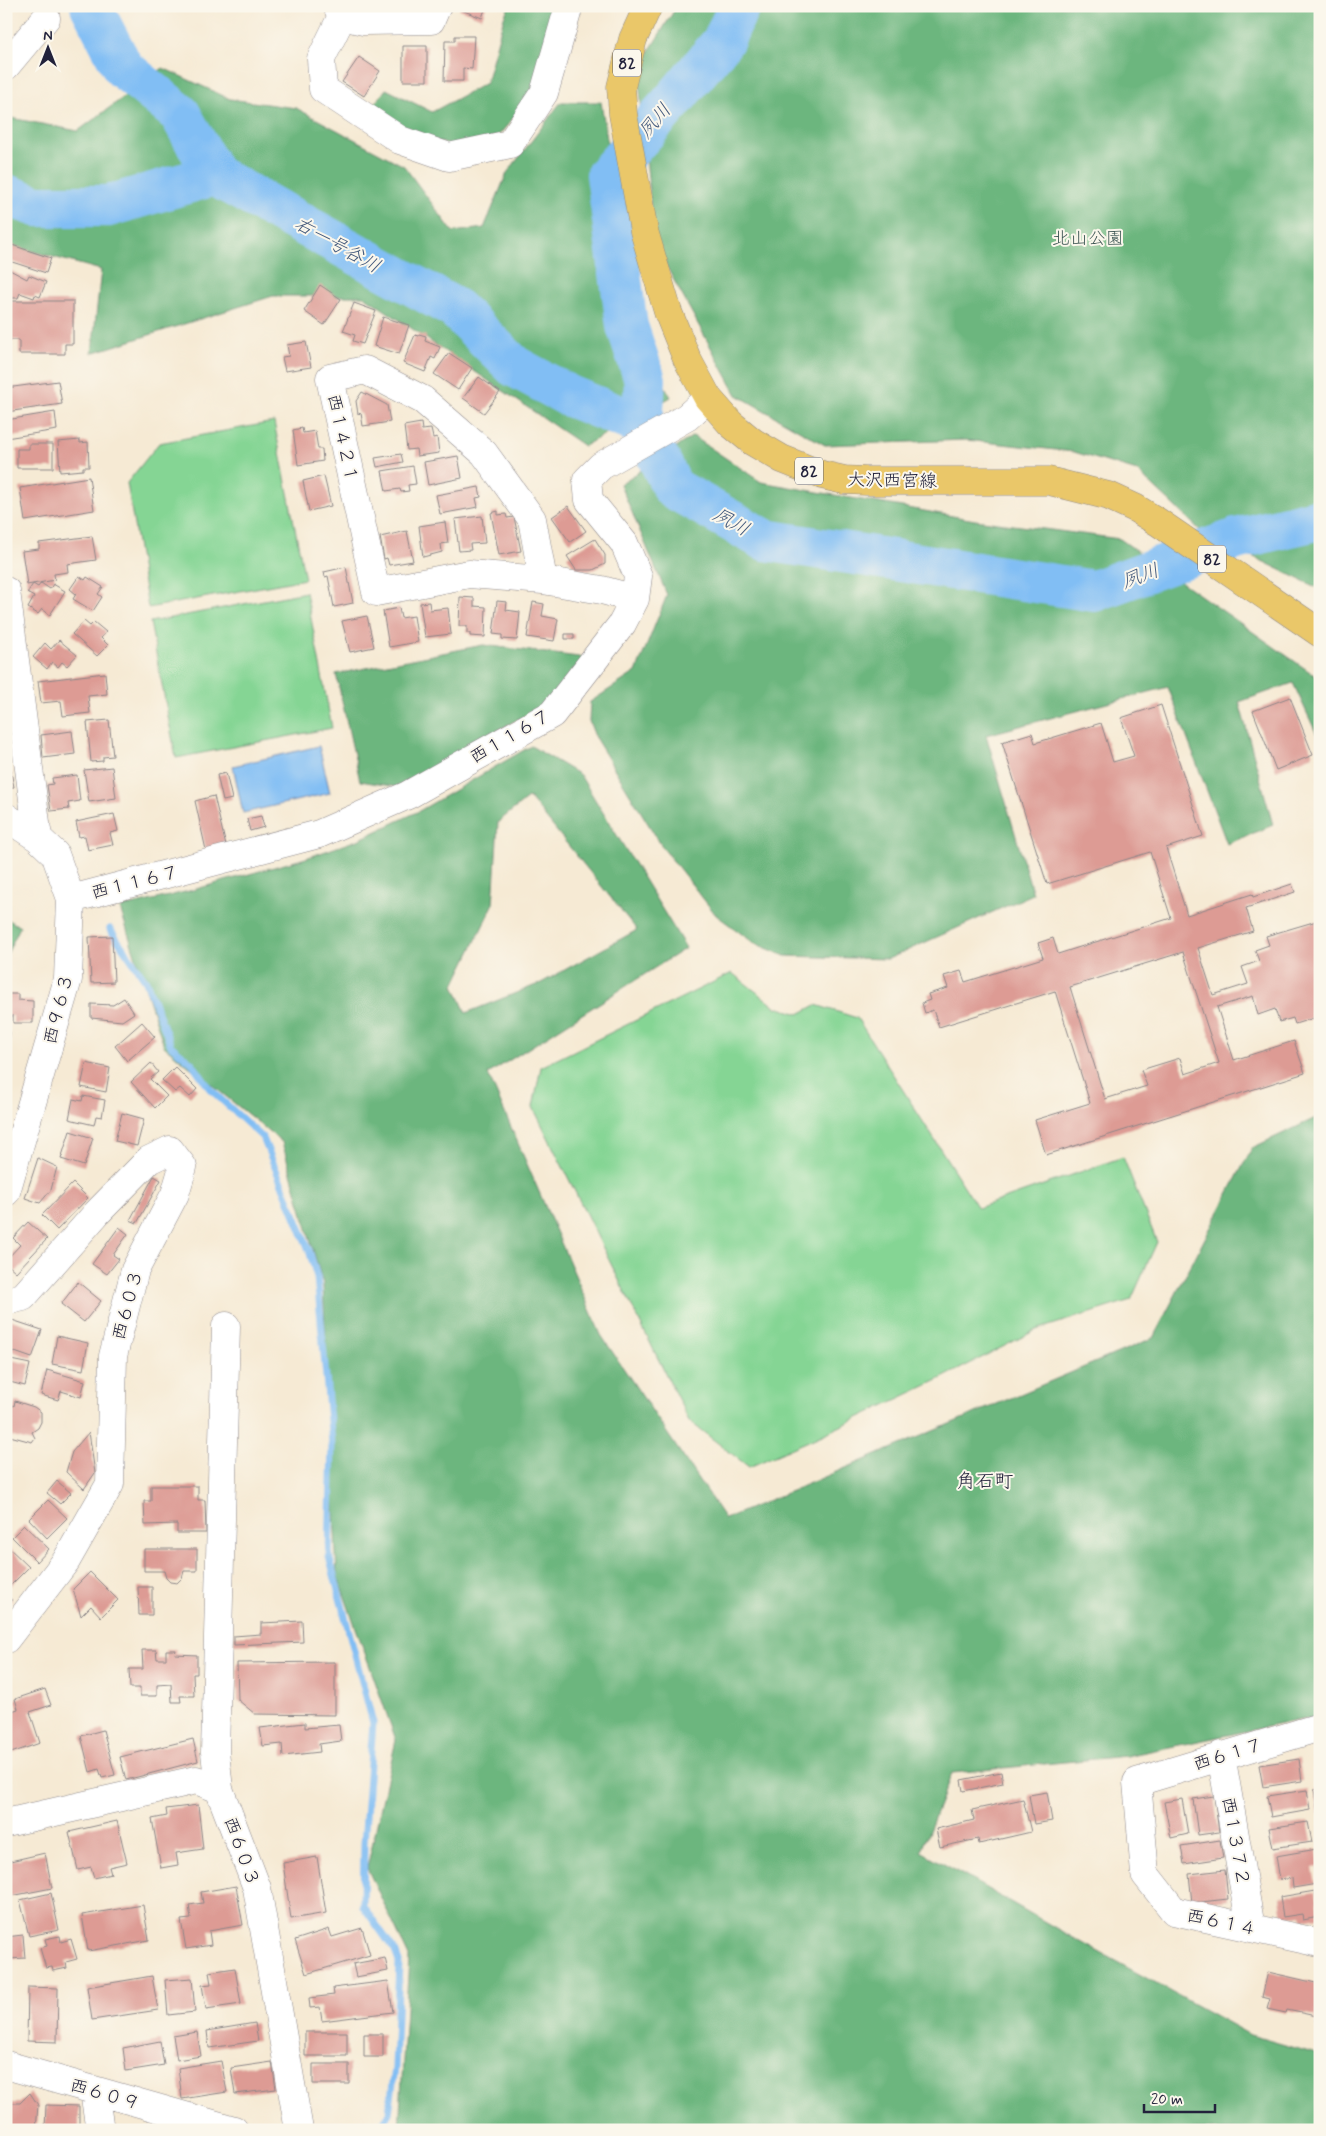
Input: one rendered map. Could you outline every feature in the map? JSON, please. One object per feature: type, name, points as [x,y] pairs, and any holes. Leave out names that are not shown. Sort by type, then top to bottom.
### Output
[{"type":"main road","name":"大沢西宮線","points":[[648,6],[633,39],[621,87],[625,124],[644,231],[668,312],[687,359],[708,398],[731,424],[753,442],[782,459],[822,475],[844,480],[1049,481],[1109,496],[1135,508],[1158,522],[1320,633]]},
{"type":"street","points":[[437,6],[431,20],[364,21],[340,11],[321,59],[322,89],[400,140],[449,157],[510,144],[544,92],[569,6]]},
{"type":"street","points":[[6,66],[46,18]]},
{"type":"street","name":"西１４２１","points":[[543,580],[532,519],[484,453],[423,400],[365,370],[330,378],[376,592],[470,574],[543,580],[602,590],[635,599]]},
{"type":"street","name":"西１１６７","points":[[71,899],[319,834],[408,794],[552,714],[622,624],[635,599],[638,576],[624,544],[589,500],[587,480],[601,466],[687,416],[708,398]]},
{"type":"street","points":[[6,591],[38,838]]},
{"type":"street","name":"西９６３","points":[[6,817],[38,838],[55,854],[71,899],[68,979],[6,1192]]},
{"type":"street","name":"西６０３","points":[[6,1301],[23,1297],[97,1213],[149,1160],[170,1150],[183,1167],[175,1194],[135,1270],[113,1356],[110,1484],[66,1561],[6,1638]]},
{"type":"street","name":"西６０３","points":[[226,1326],[215,1752],[219,1789],[257,1888],[299,2130]]},
{"type":"street","name":"西６１７","points":[[1136,1782],[1221,1755],[1320,1727]]},
{"type":"street","name":"西１３７２","points":[[1221,1755],[1251,1928]]},
{"type":"street","points":[[6,1823],[196,1780],[219,1789]]},
{"type":"street","name":"西６１４","points":[[1136,1782],[1145,1874],[1174,1911],[1320,1943]]},
{"type":"street","name":"西６０９","points":[[6,2065],[234,2130]]},
{"type":"street","points":[[94,2091],[100,2130]]},
{"type":"green space","points":[[509,6],[557,6],[533,95],[499,135],[460,148],[409,133],[373,106],[386,89],[432,112],[486,83],[504,17]]},
{"type":"green space","name":"北山公園","points":[[677,6],[1320,6],[1320,589],[1202,532],[1137,471],[1074,452],[966,440],[825,445],[737,395],[654,244],[638,69]]},
{"type":"green space","points":[[163,68],[230,99],[296,108],[404,166],[453,232],[484,228],[507,173],[561,102],[601,102],[640,342],[671,397],[584,446],[364,296],[273,296],[92,353],[101,270],[6,244],[6,117],[78,131]]},
{"type":"green space","points":[[274,422],[305,579],[148,608],[127,483],[159,443]]},
{"type":"green space","points":[[693,436],[761,482],[975,520],[1120,539],[1320,679],[1320,741],[1293,683],[1239,702],[1273,825],[1227,844],[1168,687],[986,735],[1033,894],[888,959],[785,956],[754,943],[716,915],[663,848],[596,739],[589,721],[590,702],[636,672],[667,595],[620,484]]},
{"type":"green space","points":[[306,592],[332,728],[176,758],[150,622]]},
{"type":"green space","points":[[483,645],[587,658],[545,704],[397,787],[360,781],[336,674]]},
{"type":"green space","points":[[531,746],[580,775],[686,948],[488,1074],[601,1335],[725,1519],[1153,1338],[1252,1148],[1320,1116],[1320,1716],[1126,1756],[952,1773],[921,1851],[1068,1935],[1250,2035],[1320,2055],[1320,2130],[399,2130],[409,1957],[367,1868],[396,1740],[337,1575],[323,1284],[282,1142],[164,1046],[120,908],[306,858],[360,839],[419,811]],"holes":[[[529,797],[637,930],[541,983],[466,1013],[454,985],[493,905],[498,822]]]},
{"type":"green space","points":[[6,918],[20,927],[6,956]]},
{"type":"green space","points":[[732,973],[776,1007],[799,1014],[816,1005],[857,1018],[978,1208],[1123,1157],[1157,1242],[1131,1300],[1036,1330],[940,1379],[820,1436],[749,1467],[689,1421],[533,1107],[541,1067]]},
{"type":"water","points":[[319,746],[330,793],[243,813],[233,766]]},
{"type":"building","points":[[460,6],[486,6],[482,18],[459,9]]},
{"type":"building","points":[[455,36],[474,36],[472,69],[463,68],[463,81],[444,81],[445,41],[455,41]]},
{"type":"building","points":[[403,46],[427,46],[427,81],[403,81]]},
{"type":"building","points":[[359,57],[380,71],[364,96],[342,82]]},
{"type":"building","points":[[6,243],[51,258],[46,273],[6,260]]},
{"type":"building","points":[[6,268],[27,279],[29,275],[46,282],[40,297],[35,295],[34,298],[20,293],[18,298],[6,298]]},
{"type":"building","points":[[320,285],[341,299],[324,325],[304,311]]},
{"type":"building","points":[[6,301],[73,301],[73,344],[65,344],[65,354],[19,354],[19,340],[6,340]]},
{"type":"building","points":[[354,303],[376,311],[363,344],[353,341],[355,335],[343,331]]},
{"type":"building","points":[[383,317],[409,325],[399,354],[374,346]]},
{"type":"building","points":[[419,334],[426,336],[425,341],[440,347],[435,359],[431,357],[425,372],[403,363],[415,335],[418,336]]},
{"type":"building","points":[[306,342],[311,367],[285,371],[282,357],[289,356],[287,345]]},
{"type":"building","points":[[449,353],[472,368],[458,390],[434,374]]},
{"type":"building","points":[[479,377],[500,392],[484,413],[463,398]]},
{"type":"building","points":[[58,381],[62,404],[6,412],[6,388]]},
{"type":"building","points":[[362,392],[387,405],[390,422],[363,426],[361,413],[358,414],[356,401]]},
{"type":"building","points":[[55,412],[57,430],[6,438],[6,420]]},
{"type":"building","points":[[421,423],[422,430],[431,429],[433,438],[437,437],[439,453],[417,456],[416,449],[407,450],[404,426]]},
{"type":"building","points":[[302,428],[303,433],[315,431],[318,449],[322,449],[323,461],[298,465],[293,430]]},
{"type":"building","points":[[80,440],[80,443],[88,442],[89,467],[83,467],[83,470],[60,472],[58,442]]},
{"type":"building","points":[[29,444],[53,444],[53,468],[17,468],[17,449],[29,449]]},
{"type":"building","points":[[401,454],[403,462],[377,467],[375,458]]},
{"type":"building","points":[[458,456],[462,478],[428,485],[424,462]]},
{"type":"building","points":[[413,466],[416,484],[408,485],[409,491],[401,492],[400,489],[386,491],[382,471]]},
{"type":"building","points":[[324,476],[331,506],[309,511],[303,481]]},
{"type":"building","points":[[89,477],[94,510],[25,521],[20,488]]},
{"type":"building","points":[[479,487],[481,497],[476,498],[478,507],[440,514],[436,495]]},
{"type":"building","points":[[568,506],[586,531],[570,542],[552,517]]},
{"type":"building","points":[[498,511],[498,515],[506,514],[507,518],[514,517],[521,551],[499,555],[491,513]]},
{"type":"building","points":[[482,516],[485,543],[470,544],[471,550],[459,551],[455,519]]},
{"type":"building","points":[[445,522],[448,543],[441,544],[442,552],[423,557],[419,526]]},
{"type":"building","points":[[407,531],[413,561],[389,565],[387,558],[384,559],[380,537]]},
{"type":"building","points":[[92,536],[96,560],[67,564],[68,572],[54,574],[55,580],[27,585],[22,551],[39,549],[39,543]]},
{"type":"building","points":[[595,539],[605,555],[605,564],[593,570],[576,570],[567,556]]},
{"type":"building","points":[[346,567],[353,603],[334,607],[328,576],[325,577],[324,572]]},
{"type":"building","points":[[79,576],[85,580],[87,577],[103,587],[98,594],[102,597],[93,611],[73,599],[76,594],[70,589]]},
{"type":"building","points":[[41,583],[50,589],[53,584],[65,591],[50,615],[42,609],[38,614],[28,608],[34,597],[27,593],[33,584],[38,587]]},
{"type":"building","points":[[460,597],[474,598],[474,606],[486,607],[485,637],[470,636],[470,633],[467,633],[467,626],[459,626]]},
{"type":"building","points":[[497,601],[507,602],[506,610],[520,612],[517,640],[502,639],[502,635],[493,634]]},
{"type":"building","points":[[429,602],[430,610],[448,608],[451,634],[425,637],[420,603]]},
{"type":"building","points":[[533,602],[544,604],[542,616],[558,619],[554,641],[527,637]]},
{"type":"building","points":[[399,608],[401,618],[414,616],[418,642],[389,647],[383,611]]},
{"type":"building","points":[[367,616],[374,647],[350,652],[342,621]]},
{"type":"building","points":[[84,621],[90,626],[94,622],[106,632],[101,638],[108,645],[97,656],[72,634]]},
{"type":"building","points":[[565,634],[574,634],[574,639],[565,639]]},
{"type":"building","points":[[59,640],[77,655],[67,666],[62,662],[58,667],[52,662],[47,669],[33,657],[45,643],[51,649]]},
{"type":"building","points":[[105,673],[107,694],[88,696],[90,713],[63,716],[61,701],[41,703],[38,681]]},
{"type":"building","points":[[1290,697],[1313,755],[1276,770],[1253,711]]},
{"type":"building","points":[[1161,705],[1203,836],[1166,848],[1187,915],[1252,894],[1253,897],[1292,884],[1295,892],[1246,908],[1253,931],[1198,948],[1213,995],[1248,984],[1242,967],[1259,961],[1255,950],[1269,945],[1266,936],[1320,920],[1320,1016],[1295,1024],[1293,1018],[1279,1022],[1275,1009],[1258,1015],[1253,996],[1217,1007],[1234,1060],[1294,1041],[1305,1073],[1046,1155],[1035,1120],[1090,1103],[1055,991],[939,1027],[933,1010],[925,1013],[922,1003],[930,1000],[928,994],[948,988],[944,976],[961,971],[965,982],[1043,958],[1038,943],[1053,938],[1058,954],[1171,918],[1150,852],[1047,884],[1002,742],[1032,733],[1035,743],[1101,723],[1113,762],[1134,756],[1121,718]],"holes":[[[1183,952],[1219,1063],[1185,1074],[1180,1058],[1141,1070],[1147,1086],[1105,1099],[1070,987]]]},
{"type":"building","points":[[109,720],[113,756],[103,757],[103,761],[91,762],[87,722]]},
{"type":"building","points":[[72,731],[75,754],[43,758],[41,735]]},
{"type":"building","points":[[6,746],[14,787],[6,788]]},
{"type":"building","points":[[112,767],[116,798],[89,802],[84,770]]},
{"type":"building","points":[[226,773],[232,799],[223,801],[217,775]]},
{"type":"building","points":[[77,775],[80,801],[68,803],[69,809],[51,811],[47,785],[53,784],[52,778]]},
{"type":"building","points":[[214,796],[226,846],[206,850],[195,801]]},
{"type":"building","points":[[114,814],[118,831],[110,833],[113,845],[88,850],[85,836],[79,837],[76,822]]},
{"type":"building","points":[[261,816],[264,827],[250,831],[247,819]]},
{"type":"building","points":[[112,936],[114,982],[91,983],[89,937]]},
{"type":"building","points":[[6,994],[18,994],[18,1000],[33,1001],[33,1023],[13,1023],[13,1016],[6,1016]]},
{"type":"building","points":[[124,998],[134,1013],[122,1021],[91,1018],[91,1004],[113,1005]]},
{"type":"building","points":[[142,1022],[155,1037],[127,1061],[115,1046]]},
{"type":"building","points":[[6,1032],[10,1032],[8,1059],[6,1058]]},
{"type":"building","points":[[86,1063],[110,1068],[106,1092],[81,1087]]},
{"type":"building","points":[[151,1063],[158,1072],[150,1079],[167,1096],[155,1108],[131,1082]]},
{"type":"building","points":[[175,1067],[197,1089],[190,1097],[180,1088],[175,1092],[162,1080]]},
{"type":"building","points":[[83,1096],[105,1100],[102,1117],[96,1116],[94,1125],[69,1119],[73,1099],[82,1101]]},
{"type":"building","points":[[122,1113],[144,1119],[137,1146],[115,1141]]},
{"type":"building","points":[[70,1131],[93,1138],[84,1166],[61,1159]]},
{"type":"building","points":[[38,1158],[57,1167],[51,1190],[40,1203],[25,1198]]},
{"type":"building","points":[[154,1176],[161,1180],[137,1223],[130,1220]]},
{"type":"building","points":[[73,1183],[88,1198],[57,1230],[42,1215]]},
{"type":"building","points":[[28,1222],[47,1239],[16,1272],[6,1263],[6,1260],[20,1245],[13,1238]]},
{"type":"building","points":[[119,1227],[128,1234],[113,1255],[119,1259],[107,1274],[92,1264]]},
{"type":"building","points":[[78,1282],[101,1301],[84,1322],[61,1304]]},
{"type":"building","points":[[9,1319],[42,1330],[32,1358],[6,1349],[6,1328]]},
{"type":"building","points":[[57,1336],[88,1343],[83,1370],[52,1364]]},
{"type":"building","points":[[6,1359],[30,1364],[25,1386],[6,1381]]},
{"type":"building","points":[[47,1370],[85,1381],[81,1397],[61,1391],[58,1400],[41,1395]]},
{"type":"building","points":[[15,1401],[34,1407],[41,1412],[41,1422],[38,1428],[32,1432],[35,1438],[32,1442],[6,1435],[6,1404],[14,1406]]},
{"type":"building","points":[[89,1432],[95,1473],[84,1489],[66,1472],[72,1452]]},
{"type":"building","points":[[57,1481],[71,1493],[60,1504],[47,1493]]},
{"type":"building","points":[[151,1486],[198,1486],[198,1500],[205,1500],[206,1533],[177,1533],[177,1524],[145,1525],[144,1501],[151,1501]]},
{"type":"building","points":[[48,1500],[67,1518],[47,1538],[29,1519]]},
{"type":"building","points":[[24,1525],[49,1549],[37,1562],[12,1537]]},
{"type":"building","points":[[6,1545],[29,1567],[10,1586],[6,1582]]},
{"type":"building","points":[[144,1549],[197,1549],[197,1571],[184,1571],[182,1578],[177,1583],[170,1582],[166,1578],[164,1571],[144,1571]]},
{"type":"building","points":[[90,1572],[118,1600],[101,1617],[91,1606],[81,1616],[73,1589]]},
{"type":"building","points":[[138,1587],[152,1587],[152,1615],[139,1615]]},
{"type":"building","points":[[6,1594],[12,1600],[6,1606]]},
{"type":"building","points":[[302,1621],[303,1642],[234,1645],[234,1636],[261,1634],[261,1623]]},
{"type":"building","points":[[142,1650],[156,1650],[157,1659],[166,1659],[166,1650],[176,1650],[175,1654],[197,1655],[197,1674],[193,1674],[194,1696],[180,1696],[181,1702],[172,1702],[171,1684],[157,1685],[157,1696],[140,1696],[140,1688],[130,1688],[129,1669],[143,1669]]},
{"type":"building","points":[[335,1662],[335,1715],[255,1714],[238,1700],[237,1663]]},
{"type":"building","points":[[45,1689],[51,1705],[30,1712],[40,1743],[11,1753],[9,1746],[6,1747],[6,1713],[18,1709],[15,1699]]},
{"type":"building","points":[[305,1723],[305,1728],[339,1725],[341,1741],[319,1744],[320,1752],[283,1756],[282,1744],[263,1746],[260,1728]]},
{"type":"building","points":[[103,1730],[115,1775],[102,1778],[99,1769],[90,1772],[81,1736]]},
{"type":"building","points":[[193,1739],[198,1761],[126,1780],[120,1757]]},
{"type":"building","points":[[1317,1755],[1320,1755],[1319,1769]]},
{"type":"building","points":[[1299,1759],[1302,1781],[1263,1787],[1259,1765]]},
{"type":"building","points":[[1001,1772],[1003,1783],[963,1791],[961,1780]]},
{"type":"building","points":[[1320,1789],[1320,1813],[1318,1813],[1314,1790]]},
{"type":"building","points":[[1307,1790],[1310,1810],[1271,1817],[1267,1796]]},
{"type":"building","points":[[1047,1792],[1052,1821],[1034,1824],[1029,1795]]},
{"type":"building","points":[[1214,1796],[1219,1832],[1198,1835],[1193,1799]]},
{"type":"building","points":[[1023,1799],[1031,1832],[979,1844],[978,1839],[940,1847],[936,1829],[974,1820],[972,1810]]},
{"type":"building","points":[[1182,1799],[1188,1834],[1171,1838],[1164,1802]]},
{"type":"building","points":[[198,1805],[203,1849],[176,1853],[178,1865],[161,1868],[152,1819],[167,1816],[166,1809]]},
{"type":"building","points":[[117,1821],[127,1863],[109,1867],[111,1874],[94,1878],[91,1867],[78,1870],[69,1832]]},
{"type":"building","points":[[1308,1822],[1312,1842],[1273,1848],[1269,1828]]},
{"type":"building","points":[[1220,1840],[1223,1858],[1184,1864],[1181,1846]]},
{"type":"building","points":[[1317,1849],[1319,1866],[1314,1867],[1317,1884],[1293,1888],[1292,1878],[1280,1880],[1276,1856]]},
{"type":"building","points":[[45,1853],[52,1888],[6,1897],[6,1862]]},
{"type":"building","points":[[317,1857],[326,1913],[291,1919],[283,1863]]},
{"type":"building","points":[[1225,1870],[1228,1899],[1192,1903],[1189,1874]]},
{"type":"building","points":[[236,1886],[243,1925],[209,1931],[211,1945],[186,1949],[181,1920],[191,1919],[189,1905],[203,1903],[201,1892]]},
{"type":"building","points":[[1315,1891],[1319,1917],[1303,1920],[1302,1914],[1283,1917],[1280,1897]]},
{"type":"building","points":[[51,1893],[59,1930],[29,1936],[20,1900]]},
{"type":"building","points":[[143,1905],[149,1940],[88,1951],[82,1915]]},
{"type":"building","points":[[362,1928],[370,1955],[306,1974],[295,1940],[329,1929],[332,1937]]},
{"type":"building","points":[[23,1935],[25,1958],[9,1959],[10,1967],[6,1968],[6,1937]]},
{"type":"building","points":[[60,1936],[61,1942],[71,1939],[77,1959],[66,1962],[67,1968],[53,1971],[52,1967],[46,1968],[40,1948],[47,1946],[45,1939]]},
{"type":"building","points":[[385,1958],[388,1971],[356,1977],[353,1964]]},
{"type":"building","points":[[235,1968],[241,2004],[206,2009],[202,1985],[211,1984],[209,1972]]},
{"type":"building","points":[[1268,1972],[1320,1984],[1320,2022],[1315,2021],[1316,2016],[1287,2010],[1286,2013],[1267,2009],[1270,1999],[1262,1997]]},
{"type":"building","points":[[152,1976],[158,2010],[92,2020],[87,1987]]},
{"type":"building","points":[[192,1978],[195,2012],[168,2015],[165,1980]]},
{"type":"building","points":[[388,1981],[393,2012],[322,2021],[320,2007],[310,2008],[309,1998],[334,1995],[333,1988]]},
{"type":"building","points":[[28,1987],[58,1988],[57,2042],[27,2041]]},
{"type":"building","points":[[255,2023],[258,2041],[209,2048],[207,2031]]},
{"type":"building","points":[[197,2032],[201,2056],[177,2060],[173,2036]]},
{"type":"building","points":[[305,2032],[347,2032],[347,2056],[305,2056]]},
{"type":"building","points":[[364,2034],[383,2034],[383,2057],[364,2057]]},
{"type":"building","points":[[160,2041],[164,2065],[126,2071],[123,2048]]},
{"type":"building","points":[[221,2061],[227,2092],[182,2099],[178,2068]]},
{"type":"building","points":[[272,2062],[276,2089],[235,2094],[231,2068]]},
{"type":"building","points":[[313,2064],[349,2064],[349,2084],[313,2084]]},
{"type":"building","points":[[30,2093],[38,2105],[36,2130],[9,2130],[10,2103],[20,2103]]},
{"type":"building","points":[[46,2105],[79,2106],[79,2130],[45,2130]]},
{"type":"waterway","points":[[91,6],[123,68],[180,114],[214,175]]},
{"type":"waterway","name":"夙川","points":[[739,6],[723,41],[607,175],[627,326],[645,380],[642,425],[673,488],[765,540],[1094,591],[1236,539],[1320,519]]},
{"type":"waterway","name":"右一号谷川","points":[[6,195],[37,206],[108,206],[214,175],[456,309],[514,366],[569,396],[642,425]]},
{"type":"waterway","points":[[110,929],[146,981],[171,1046],[192,1063],[210,1089],[263,1138],[309,1250],[317,1277],[332,1443],[329,1556],[373,1723],[364,1844],[363,1906],[395,1951],[399,1962],[395,2068],[389,2113],[379,2130]]},
{"type":"district","name":"角石町","points":[[985,1480]]}]
